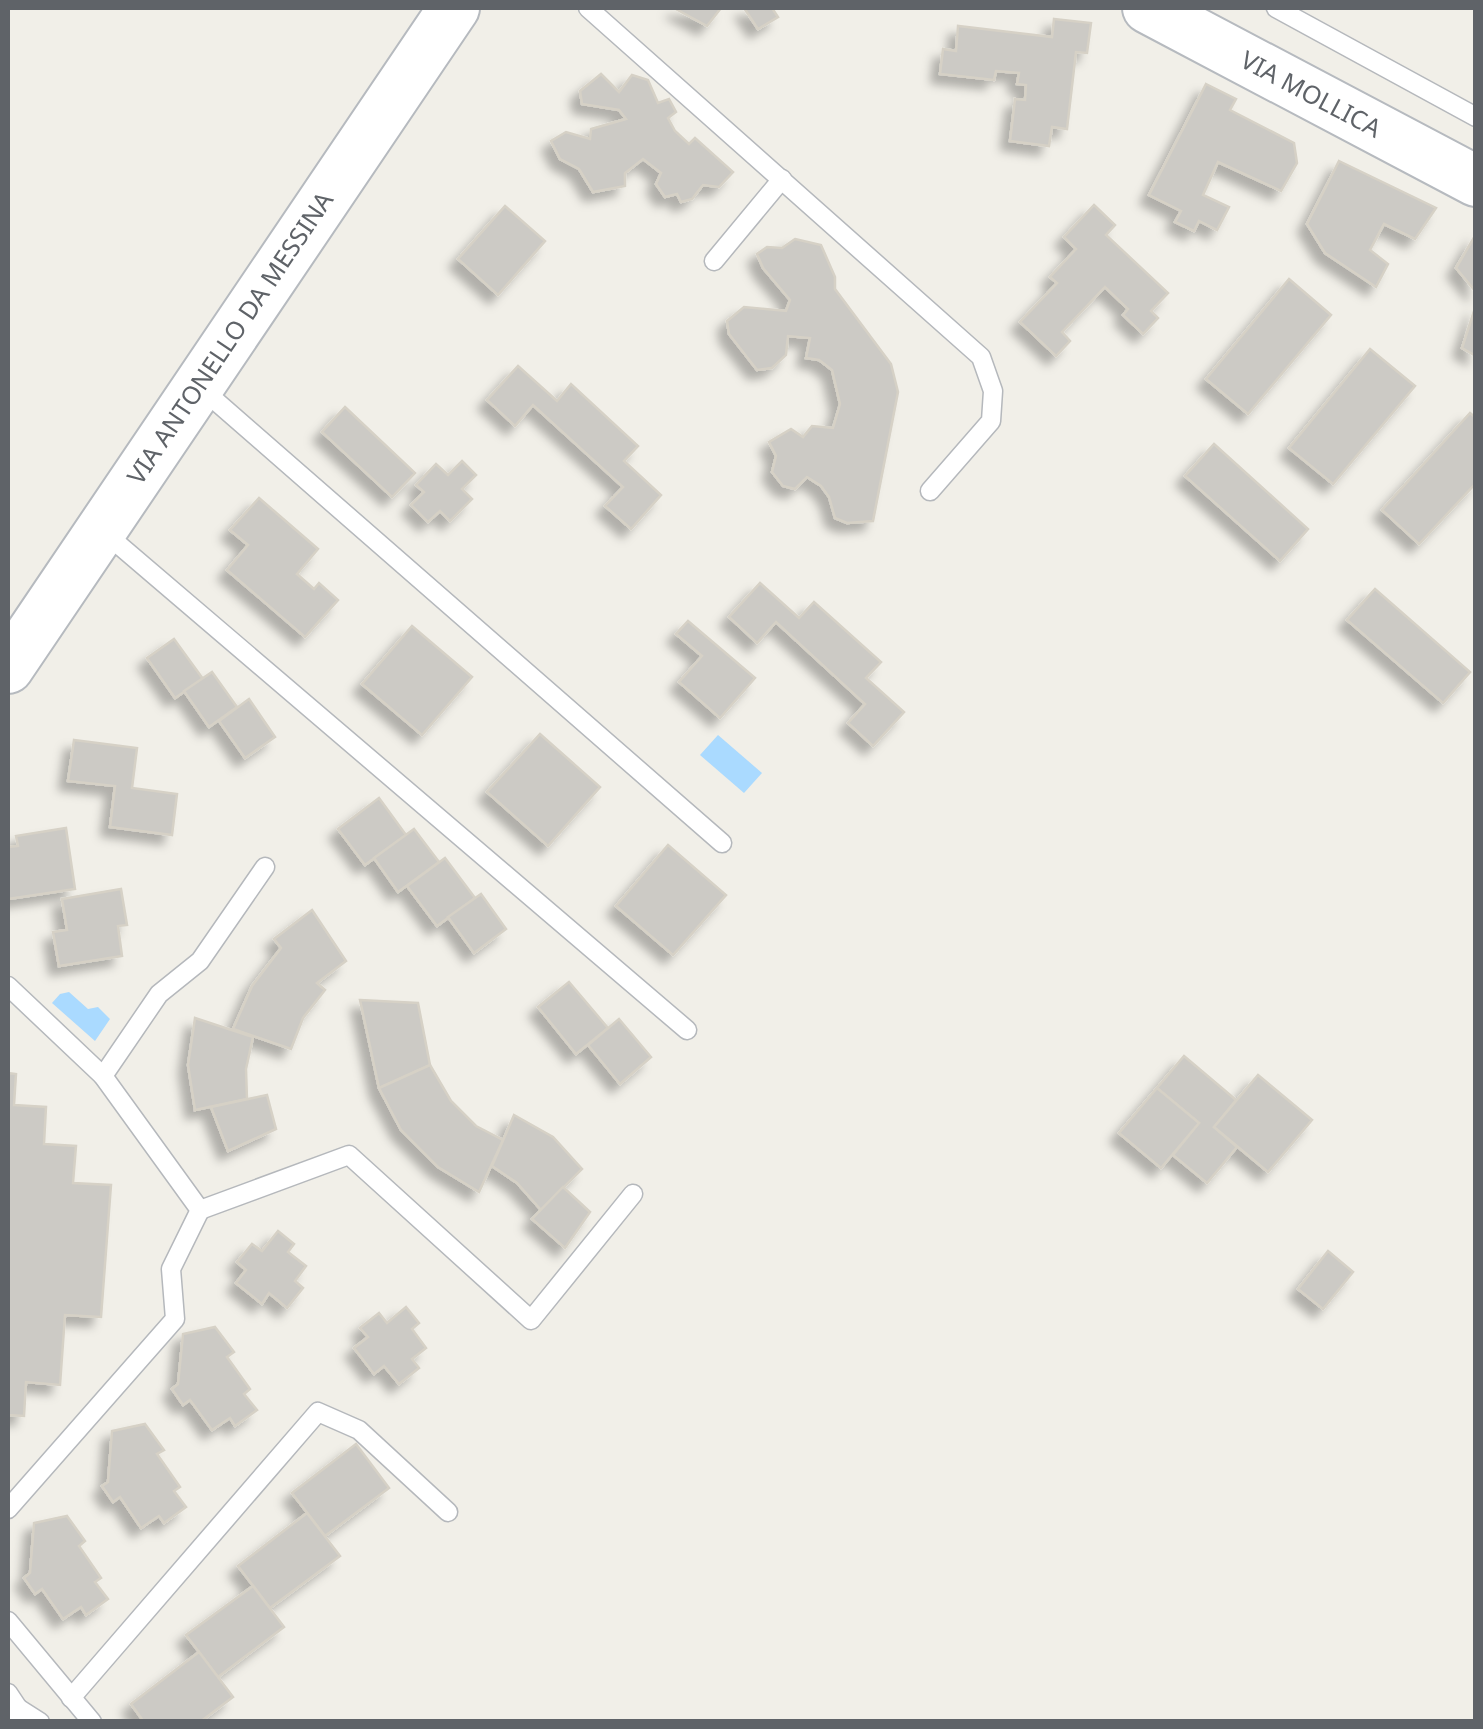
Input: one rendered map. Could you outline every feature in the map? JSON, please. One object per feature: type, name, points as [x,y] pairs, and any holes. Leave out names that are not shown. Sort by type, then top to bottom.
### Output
[{"type":"main road","name":"VIA ANTONELLO DA MESSINA","points":[[8,668],[454,8]]},
{"type":"main road","name":"VIA MOLLICA","points":[[1176,15],[1476,180]]},
{"type":"lane","points":[[588,8],[982,357],[993,391],[991,421],[930,491]]},
{"type":"lane","points":[[1276,8],[1476,116]]},
{"type":"lane","points":[[714,261],[782,178]]},
{"type":"lane","points":[[198,386],[722,842]]},
{"type":"lane","points":[[101,530],[687,1030]]},
{"type":"lane","points":[[103,1076],[159,994],[200,960],[265,868]]},
{"type":"lane","points":[[8,986],[103,1076],[200,1210]]},
{"type":"lane","points":[[8,1510],[175,1319],[171,1269],[200,1210],[349,1154],[532,1320],[633,1194]]},
{"type":"lane","points":[[71,1698],[318,1412],[359,1430],[448,1512]]},
{"type":"lane","points":[[8,1621],[92,1722]]},
{"type":"lane","points":[[14,1707],[40,1722]]},
{"type":"water","points":[[718,735],[762,773],[744,793],[700,755]]},
{"type":"water","points":[[69,992],[88,1009],[98,1007],[110,1019],[95,1041],[52,1003],[60,994]]},
{"type":"building","points":[[674,8],[721,8],[707,26]]},
{"type":"building","points":[[744,8],[772,8],[778,17],[758,29]]},
{"type":"building","points":[[1054,19],[1091,23],[1087,53],[1076,52],[1067,129],[1052,127],[1049,146],[1010,141],[1015,99],[1025,100],[1026,85],[1017,84],[1019,73],[996,71],[994,80],[940,74],[943,49],[956,51],[958,26],[1052,37]]},
{"type":"building","points":[[601,74],[619,92],[632,75],[648,80],[658,103],[669,99],[676,112],[668,118],[675,131],[689,144],[695,138],[733,172],[719,187],[703,185],[692,199],[681,202],[677,194],[665,197],[656,184],[661,173],[643,159],[625,173],[625,186],[593,192],[579,169],[560,159],[551,141],[566,132],[590,139],[591,129],[626,119],[619,110],[582,104],[580,91]]},
{"type":"building","points":[[1206,84],[1236,99],[1230,110],[1294,143],[1297,163],[1281,191],[1218,162],[1203,195],[1229,207],[1217,230],[1199,221],[1194,231],[1175,222],[1181,211],[1149,195]]},
{"type":"building","points":[[1339,161],[1436,208],[1415,239],[1384,224],[1370,250],[1388,264],[1376,287],[1325,253],[1307,224]]},
{"type":"building","points":[[1094,205],[1115,225],[1106,235],[1168,293],[1151,311],[1158,318],[1143,334],[1123,315],[1128,309],[1105,287],[1062,332],[1070,341],[1056,356],[1020,322],[1057,283],[1050,277],[1076,249],[1064,237]]},
{"type":"building","points":[[505,206],[545,241],[498,295],[458,259]]},
{"type":"building","points":[[1476,234],[1476,292],[1456,268]]},
{"type":"building","points":[[795,239],[821,245],[835,277],[835,289],[891,364],[898,392],[873,521],[847,523],[835,518],[821,486],[807,477],[795,489],[783,486],[772,472],[776,456],[769,442],[791,429],[803,437],[812,426],[833,428],[840,404],[832,370],[819,360],[806,358],[810,338],[788,336],[786,355],[772,368],[757,370],[729,334],[727,321],[744,307],[786,311],[790,300],[763,268],[757,254],[767,247],[782,248]]},
{"type":"building","points":[[1289,279],[1331,315],[1248,414],[1206,379]]},
{"type":"building","points":[[1476,305],[1476,356],[1462,348]]},
{"type":"building","points":[[1370,349],[1415,386],[1333,484],[1289,448]]},
{"type":"building","points":[[518,366],[557,401],[571,384],[638,446],[624,461],[661,495],[631,529],[605,506],[623,487],[533,405],[515,426],[487,400]]},
{"type":"building","points":[[345,407],[415,473],[392,497],[322,432]]},
{"type":"building","points":[[1470,413],[1476,418],[1476,483],[1419,544],[1382,510]]},
{"type":"building","points":[[1214,444],[1308,529],[1280,561],[1185,476]]},
{"type":"building","points":[[462,461],[476,475],[462,489],[472,499],[450,521],[440,511],[428,522],[411,505],[424,492],[416,485],[436,464],[448,475]]},
{"type":"building","points":[[259,498],[318,549],[297,574],[314,589],[319,583],[338,600],[305,637],[227,570],[248,545],[230,530]]},
{"type":"building","points":[[760,583],[799,618],[814,602],[881,662],[866,678],[904,712],[873,746],[848,723],[865,704],[776,622],[757,643],[729,617]]},
{"type":"building","points":[[1375,589],[1470,672],[1443,703],[1347,620]]},
{"type":"building","points":[[688,621],[755,678],[720,718],[679,682],[702,656],[676,634]]},
{"type":"building","points":[[412,626],[472,677],[422,735],[362,684]]},
{"type":"building","points":[[174,639],[203,679],[175,698],[147,658]]},
{"type":"building","points":[[212,672],[237,707],[209,727],[184,691]]},
{"type":"building","points":[[249,699],[275,737],[245,758],[219,721]]},
{"type":"building","points":[[540,734],[600,787],[548,846],[487,792]]},
{"type":"building","points":[[74,740],[137,748],[132,788],[177,794],[172,835],[110,827],[115,786],[68,781]]},
{"type":"building","points":[[379,798],[406,835],[365,865],[338,829]]},
{"type":"building","points":[[66,828],[75,889],[8,899],[8,847],[18,846],[16,836]]},
{"type":"building","points":[[414,829],[439,862],[398,892],[374,858]]},
{"type":"building","points":[[668,845],[726,895],[673,955],[616,906]]},
{"type":"building","points":[[445,858],[475,898],[437,926],[407,886]]},
{"type":"building","points":[[121,889],[127,925],[118,926],[122,956],[59,966],[53,932],[67,930],[62,899]]},
{"type":"building","points":[[481,894],[506,929],[474,953],[448,917]]},
{"type":"building","points":[[312,910],[346,961],[317,983],[325,990],[303,1018],[291,1049],[233,1029],[252,986],[281,948],[274,939]]},
{"type":"building","points":[[569,982],[608,1028],[576,1054],[538,1007]]},
{"type":"building","points":[[360,1000],[418,1003],[430,1065],[379,1088]]},
{"type":"building","points":[[195,1018],[253,1037],[246,1069],[247,1099],[195,1110],[188,1065]]},
{"type":"building","points":[[619,1019],[651,1057],[620,1084],[588,1045]]},
{"type":"building","points":[[1184,1056],[1236,1100],[1214,1127],[1237,1147],[1207,1183],[1173,1155],[1199,1123],[1157,1088]]},
{"type":"building","points":[[430,1065],[451,1101],[476,1126],[503,1140],[479,1192],[438,1167],[401,1130],[379,1088]]},
{"type":"building","points":[[8,1073],[16,1074],[14,1105],[46,1107],[44,1144],[76,1146],[73,1183],[111,1185],[101,1317],[65,1315],[60,1385],[26,1382],[24,1416],[8,1415]]},
{"type":"building","points":[[1258,1075],[1312,1120],[1268,1172],[1214,1127]]},
{"type":"building","points":[[1157,1088],[1199,1123],[1161,1168],[1119,1133]]},
{"type":"building","points":[[267,1095],[276,1129],[228,1151],[211,1107]]},
{"type":"building","points":[[514,1115],[553,1137],[582,1169],[541,1210],[517,1183],[492,1166]]},
{"type":"building","points":[[563,1187],[590,1212],[565,1248],[532,1219]]},
{"type":"building","points":[[278,1231],[294,1244],[288,1252],[306,1266],[295,1281],[303,1288],[287,1308],[269,1293],[262,1304],[236,1283],[246,1270],[237,1262],[252,1244],[262,1251]]},
{"type":"building","points":[[1328,1251],[1353,1272],[1323,1309],[1298,1289]]},
{"type":"building","points":[[406,1307],[419,1323],[412,1329],[426,1348],[412,1359],[419,1368],[399,1384],[384,1366],[374,1374],[354,1348],[368,1337],[360,1328],[379,1313],[387,1323]]},
{"type":"building","points":[[215,1327],[234,1352],[227,1357],[250,1389],[244,1394],[257,1410],[235,1426],[230,1418],[212,1430],[190,1400],[183,1405],[172,1389],[178,1384],[183,1334]]},
{"type":"building","points":[[145,1424],[164,1450],[157,1454],[180,1487],[174,1491],[186,1507],[164,1523],[159,1516],[141,1528],[120,1497],[113,1502],[102,1486],[108,1482],[112,1431]]},
{"type":"building","points":[[356,1444],[389,1488],[325,1536],[292,1493]]},
{"type":"building","points":[[307,1513],[340,1556],[270,1608],[238,1566]]},
{"type":"building","points":[[67,1516],[85,1541],[79,1546],[101,1578],[95,1582],[108,1599],[86,1615],[81,1607],[63,1619],[42,1589],[35,1594],[24,1578],[30,1573],[34,1523]]},
{"type":"building","points":[[253,1586],[284,1627],[218,1677],[186,1635]]},
{"type":"building","points":[[199,1652],[233,1697],[200,1722],[144,1722],[131,1704]]}]
